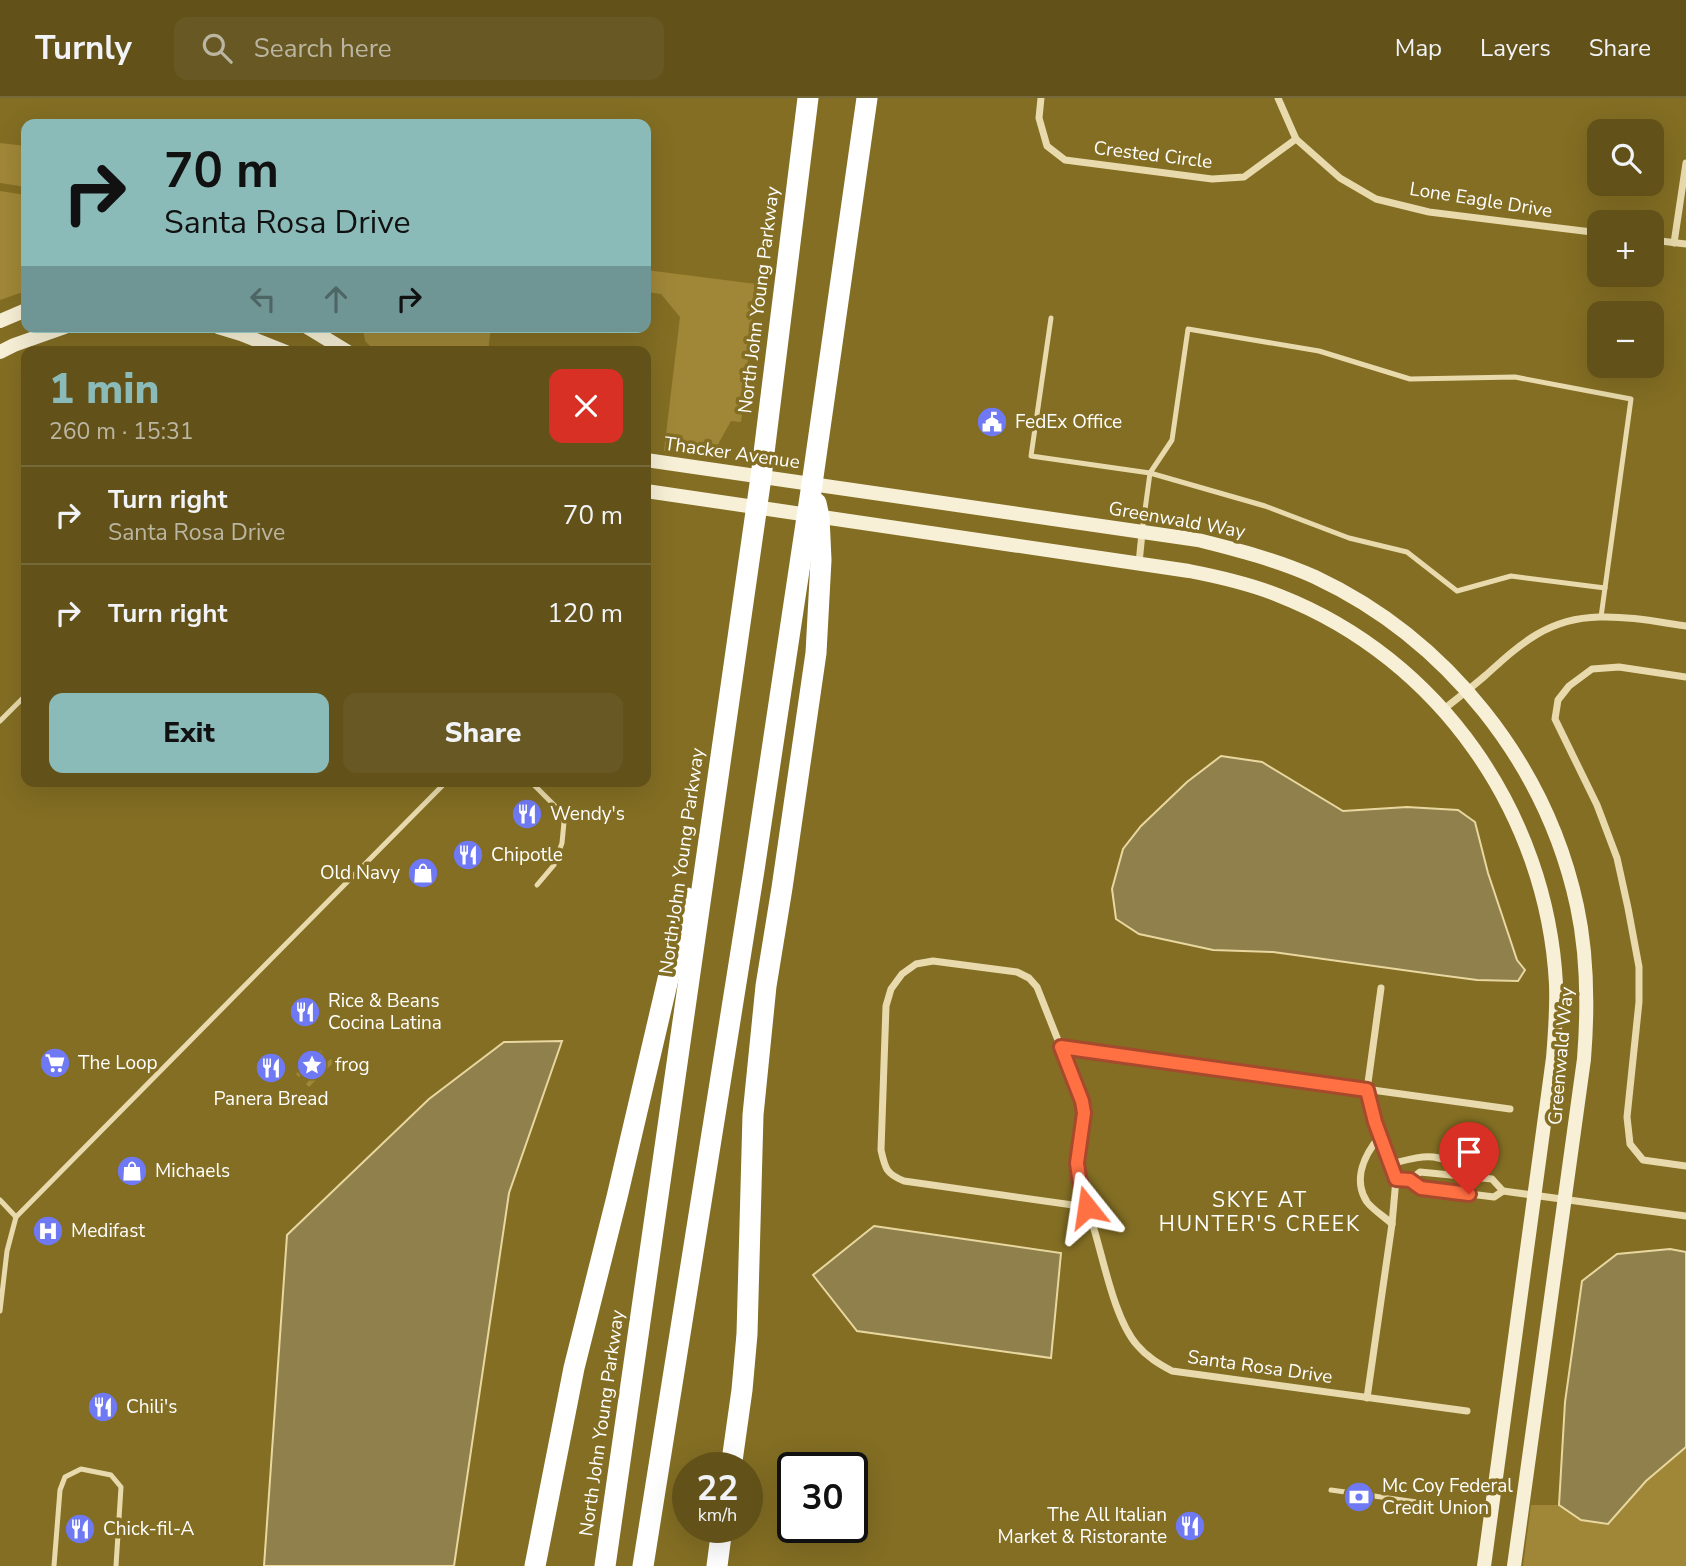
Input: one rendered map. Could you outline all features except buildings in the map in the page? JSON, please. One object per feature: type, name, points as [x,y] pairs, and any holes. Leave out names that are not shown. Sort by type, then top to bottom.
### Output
[{"type":"highway","name":"North John Young Parkway","points":[[605,1566],[761,477],[808,98]]},
{"type":"highway","points":[[733,1452],[747,1334],[752,1115],[766,986],[816,653],[821,559],[813,516],[812,484],[867,98]]},
{"type":"highway","points":[[643,1566],[813,516]]},
{"type":"highway","points":[[535,1566],[574,1368],[621,1184],[687,898],[729,693]]},
{"type":"highway","points":[[717,1566],[721,1543]]},
{"type":"street","name":"Crested Circle","points":[[1041,98],[1039,118],[1047,146],[1065,160],[1212,179],[1244,177],[1296,139]]},
{"type":"street","name":"Lone Eagle Drive","points":[[1278,98],[1296,139],[1340,178],[1376,199],[1429,212],[1587,231]]},
{"type":"street","points":[[1674,243],[1686,163]]},
{"type":"street","points":[[1664,242],[1686,244]]},
{"type":"street","points":[[0,321],[21,312]]},
{"type":"street","points":[[0,352],[48,333]]},
{"type":"street","points":[[237,333],[272,346]]},
{"type":"street","points":[[316,333],[336,346]]},
{"type":"street","name":"Thacker Avenue","points":[[651,461],[812,484]]},
{"type":"street","name":"Greenwald Way","points":[[812,484],[1198,540],[1279,563],[1315,577],[1349,596],[1414,640],[1443,666],[1496,725],[1531,783],[1554,831],[1577,906],[1587,986],[1587,1021],[1565,1199],[1514,1566]]},
{"type":"street","points":[[651,492],[813,516]]},
{"type":"street","name":"Greenwald Way","points":[[813,516],[1189,571],[1282,596],[1357,636],[1413,679],[1444,709],[1493,777],[1524,839],[1536,873],[1546,912],[1556,984],[1556,1019],[1553,1058],[1484,1566]]},
{"type":"street","points":[[1139,563],[1142,532]]},
{"type":"street","points":[[1444,709],[1512,650],[1560,622],[1601,617],[1686,626]]},
{"type":"street","points":[[1686,677],[1619,667],[1592,669],[1569,686],[1558,700],[1555,719],[1597,805],[1617,858],[1639,967],[1639,1002],[1626,1117],[1630,1144],[1643,1160],[1686,1166]]},
{"type":"street","name":"Santa Rosa Drive","points":[[1087,1207],[904,1181],[892,1176],[885,1166],[881,1150],[886,1006],[891,989],[902,974],[916,964],[933,961],[1017,972],[1029,978],[1037,987],[1082,1101],[1084,1113],[1077,1163],[1079,1178],[1121,1321],[1136,1345],[1153,1360],[1172,1371],[1467,1411]]},
{"type":"street","points":[[1367,1398],[1396,1179],[1367,1090],[1381,988]]},
{"type":"street","points":[[1061,1047],[1510,1109]]},
{"type":"street","points":[[1380,1136],[1370,1149],[1362,1167],[1361,1184],[1367,1202],[1392,1224]]},
{"type":"street","points":[[1390,1164],[1425,1155],[1455,1164],[1466,1177]]},
{"type":"street","points":[[1410,1180],[1420,1172],[1492,1179],[1503,1191],[1686,1216]]},
{"type":"street","points":[[1396,1179],[1410,1180],[1421,1188],[1494,1197],[1503,1191]]},
{"type":"lane","points":[[1051,318],[1031,456],[1150,473],[1265,506],[1349,538],[1407,552],[1457,591],[1511,576],[1605,588]]},
{"type":"lane","points":[[1142,532],[1150,473],[1172,440],[1188,328],[1319,351],[1410,379],[1515,377],[1631,400],[1601,617]]},
{"type":"lane","points":[[0,721],[21,700]]},
{"type":"lane","points":[[0,1311],[7,1251],[16,1217],[441,787]]},
{"type":"lane","points":[[536,787],[560,811],[564,822],[562,843],[554,864],[537,885]]},
{"type":"lane","points":[[0,1200],[16,1217]]},
{"type":"lane","points":[[54,1566],[60,1490],[65,1477],[82,1469],[111,1475],[121,1487],[116,1566]]},
{"type":"lane","points":[[1331,1490],[1431,1504]]},
{"type":"shaded area","points":[[0,143],[21,145],[21,186],[0,183]]},
{"type":"shaded area","points":[[0,191],[21,194],[21,293],[0,300]]},
{"type":"shaded area","points":[[651,271],[756,284],[741,422],[731,421],[712,455],[664,451],[680,317],[661,294],[651,293]]},
{"type":"shaded area","points":[[364,333],[490,333],[489,346],[370,346],[365,341]]},
{"type":"shaded area","points":[[1221,756],[1262,762],[1343,811],[1407,807],[1458,810],[1475,822],[1488,873],[1517,960],[1525,970],[1518,981],[1477,980],[1273,952],[1213,950],[1139,934],[1116,919],[1112,889],[1123,849],[1141,826],[1187,782]]},
{"type":"shaded area","points":[[562,1041],[509,1193],[454,1566],[264,1566],[287,1235],[429,1099],[504,1042]]},
{"type":"shaded area","points":[[320,1050],[323,1053],[317,1059],[323,1065],[331,1059],[334,1062],[309,1087],[306,1084],[313,1076],[306,1070],[299,1077],[296,1074]]},
{"type":"shaded area","points":[[874,1226],[1061,1253],[1051,1358],[857,1331],[813,1275]]},
{"type":"shaded area","points":[[1670,1249],[1686,1252],[1686,1447],[1646,1481],[1608,1524],[1581,1520],[1559,1505],[1565,1402],[1582,1281],[1617,1254]]},
{"type":"shaded area","points":[[1686,1447],[1686,1566],[1523,1566],[1531,1505],[1559,1505],[1581,1520],[1646,1481]]},
{"type":"place","name":"FedEx Office","points":[[992,422]]},
{"type":"place","name":"Wendy's","points":[[527,814]]},
{"type":"place","name":"Chipotle","points":[[468,855]]},
{"type":"place","name":"Old Navy","points":[[423,873]]},
{"type":"place","name":"Rice & Beans Cocina Latina","points":[[305,1012]]},
{"type":"place","name":"The Loop","points":[[55,1063]]},
{"type":"place","name":"frog","points":[[312,1065]]},
{"type":"place","name":"Panera Bread","points":[[271,1068]]},
{"type":"place","name":"Michaels","points":[[132,1171]]},
{"type":"place","name":"Medifast","points":[[48,1231]]},
{"type":"place","name":"Chili's","points":[[103,1407]]},
{"type":"place","name":"Mc Coy Federal Credit Union","points":[[1359,1497]]},
{"type":"place","name":"The All Italian Market & Ristorante","points":[[1190,1526]]},
{"type":"place","name":"Chick-fil-A","points":[[80,1529]]},
{"type":"district","name":"SKYE AT HUNTER'S CREEK","points":[[1260,1212]]},
{"type":"route","points":[[1087,1207],[1077,1163],[1084,1113],[1061,1047],[1367,1090],[1375,1122],[1396,1179],[1410,1180],[1421,1188],[1469,1194]]}]
